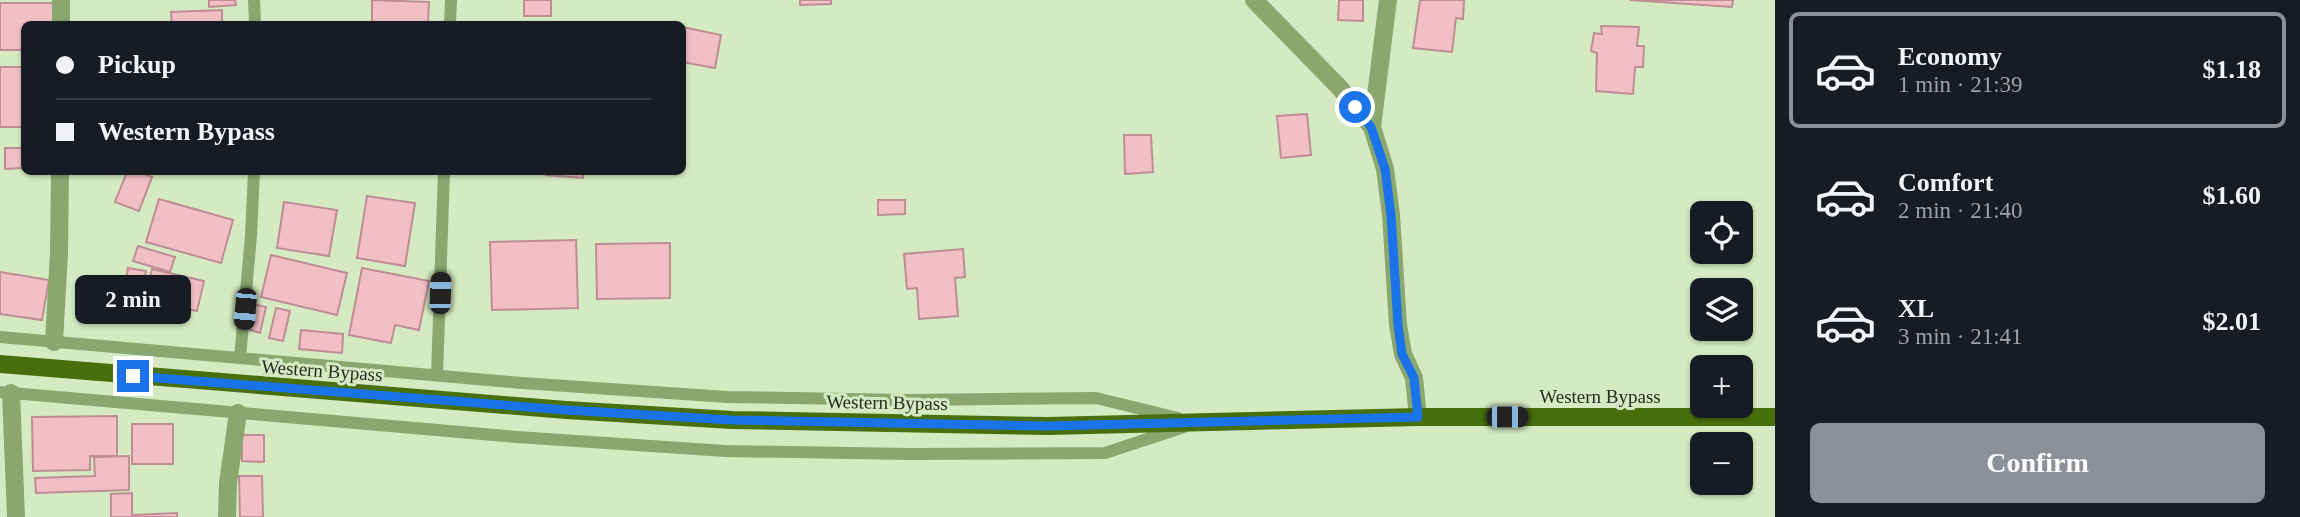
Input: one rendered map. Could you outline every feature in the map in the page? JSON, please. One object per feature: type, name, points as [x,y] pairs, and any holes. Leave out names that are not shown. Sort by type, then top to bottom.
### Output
[{"type":"main road","name":"Western Bypass","points":[[0,364],[511,406],[732,420],[1048,426],[1418,417],[1775,417]]},
{"type":"street","points":[[61,0],[61,21]]},
{"type":"street","points":[[1254,0],[1339,87],[1371,127],[1385,169],[1391,215],[1398,325],[1402,354],[1414,378],[1418,417]]},
{"type":"street","points":[[1371,127],[1388,0]]},
{"type":"street","points":[[54,342],[60,175]]},
{"type":"street","points":[[6,393],[16,517]]},
{"type":"street","points":[[227,517],[228,483],[238,412]]},
{"type":"lane","points":[[254,0],[255,21]]},
{"type":"lane","points":[[450,21],[451,0]]},
{"type":"lane","points":[[240,358],[254,175]]},
{"type":"lane","points":[[438,375],[444,175]]},
{"type":"lane","points":[[0,337],[727,397],[909,400],[1096,398],[1198,422]]},
{"type":"lane","points":[[6,393],[517,437],[725,451],[1105,453],[1198,422]]},
{"type":"building","points":[[209,0],[235,0],[236,5],[209,7]]},
{"type":"building","points":[[372,0],[429,2],[428,21],[372,21]]},
{"type":"building","points":[[524,0],[551,0],[551,16],[524,16]]},
{"type":"building","points":[[800,0],[831,0],[831,4],[800,5]]},
{"type":"building","points":[[1339,0],[1363,0],[1363,21],[1338,20]]},
{"type":"building","points":[[1420,0],[1464,0],[1463,19],[1456,18],[1452,52],[1413,48]]},
{"type":"building","points":[[1630,0],[1733,0],[1732,7]]},
{"type":"building","points":[[0,3],[55,3],[55,21],[21,21],[21,50],[0,50]]},
{"type":"building","points":[[222,10],[222,21],[172,21],[171,12]]},
{"type":"building","points":[[1601,26],[1639,27],[1637,46],[1644,46],[1643,67],[1635,67],[1633,94],[1596,91],[1597,53],[1591,51],[1594,33],[1602,34]]},
{"type":"building","points":[[686,28],[721,35],[715,68],[686,63]]},
{"type":"building","points":[[0,67],[21,67],[21,127],[0,127]]},
{"type":"building","points":[[1307,114],[1311,155],[1281,158],[1277,116]]},
{"type":"building","points":[[1124,135],[1151,135],[1153,172],[1125,174]]},
{"type":"building","points":[[5,148],[21,148],[21,168],[5,169]]},
{"type":"building","points":[[126,175],[152,177],[139,211],[115,202]]},
{"type":"building","points":[[546,175],[583,175],[583,178]]},
{"type":"building","points":[[367,196],[415,203],[405,266],[357,258]]},
{"type":"building","points":[[159,199],[233,220],[221,263],[146,242]]},
{"type":"building","points":[[878,200],[905,200],[905,214],[878,215]]},
{"type":"building","points":[[284,202],[337,210],[329,256],[277,248]]},
{"type":"building","points":[[576,240],[578,308],[492,310],[490,242]]},
{"type":"building","points":[[670,243],[670,298],[597,299],[596,244]]},
{"type":"building","points":[[138,246],[175,257],[170,272],[133,261]]},
{"type":"building","points":[[963,249],[965,277],[955,278],[958,316],[919,319],[917,288],[907,289],[904,254]]},
{"type":"building","points":[[271,255],[347,273],[337,315],[261,297]]},
{"type":"building","points":[[128,268],[146,271],[142,295],[124,292]]},
{"type":"building","points":[[362,268],[429,281],[419,330],[395,325],[391,343],[349,335]]},
{"type":"building","points":[[152,269],[204,281],[197,311],[145,300]]},
{"type":"building","points":[[0,272],[49,280],[42,320],[0,314]]},
{"type":"building","points":[[96,280],[121,287],[114,311],[89,304]]},
{"type":"building","points":[[253,304],[266,307],[260,333],[247,329]]},
{"type":"building","points":[[276,308],[290,311],[283,341],[269,338]]},
{"type":"building","points":[[301,330],[343,334],[342,353],[299,349]]},
{"type":"building","points":[[117,416],[117,456],[90,456],[90,470],[33,471],[32,417]]},
{"type":"building","points":[[132,424],[173,424],[173,464],[132,464]]},
{"type":"building","points":[[242,435],[264,435],[264,462],[242,461]]},
{"type":"building","points":[[129,456],[129,490],[36,493],[35,478],[95,476],[94,457]]},
{"type":"building","points":[[239,476],[262,476],[263,517],[240,517]]},
{"type":"building","points":[[132,493],[132,515],[177,513],[177,517],[111,517],[111,494]]},
{"type":"route","points":[[133,376],[566,410],[732,420],[1048,426],[1418,417],[1414,378],[1402,354],[1398,325],[1391,215],[1385,169],[1371,127],[1355,107]]}]
